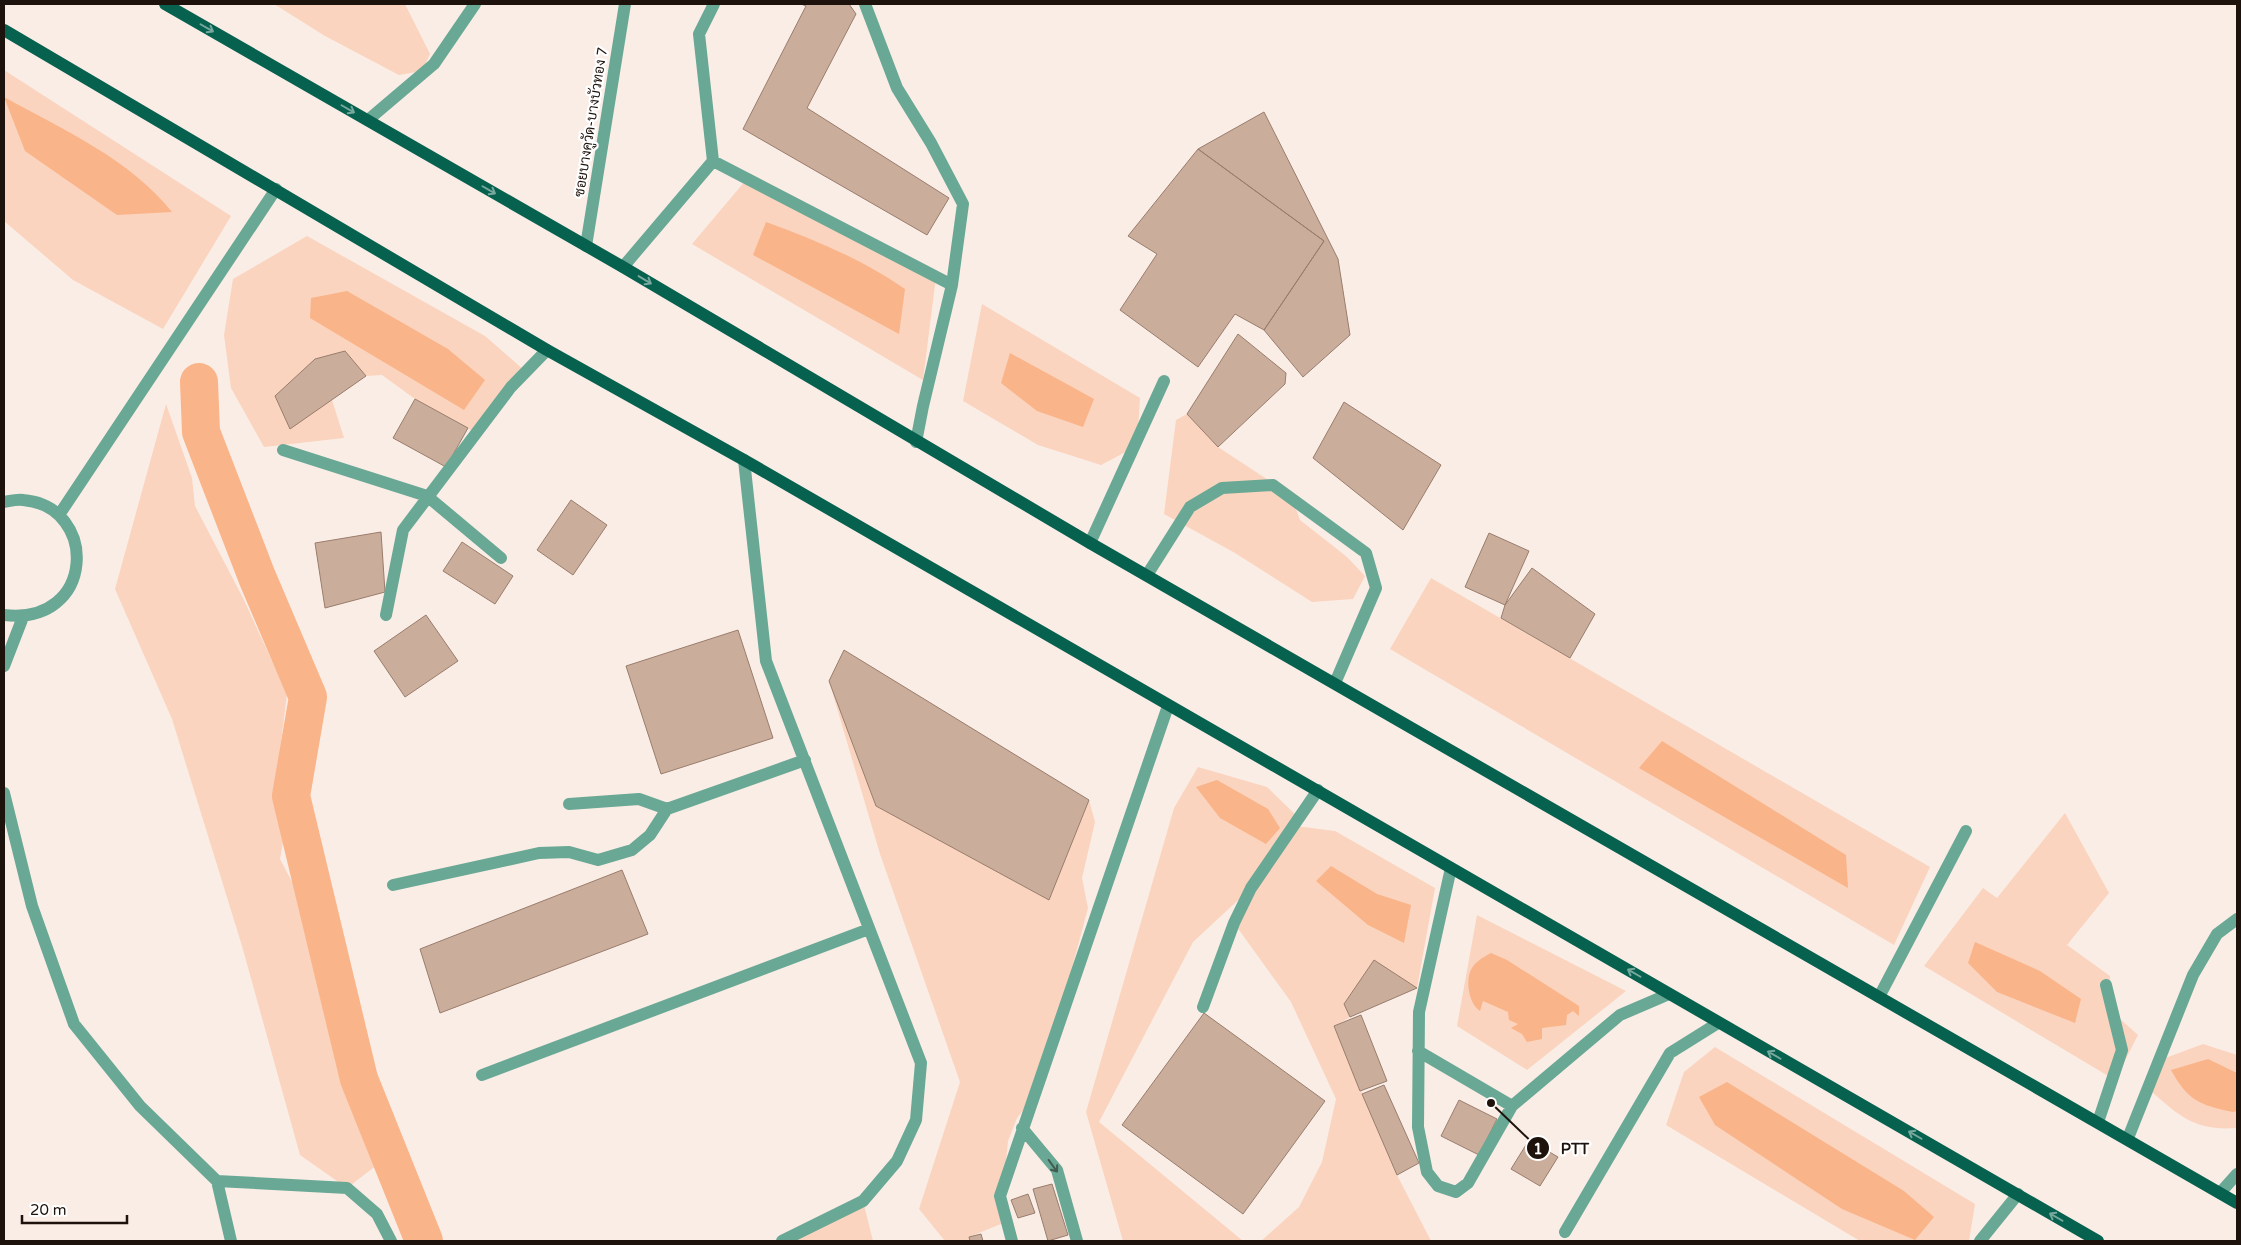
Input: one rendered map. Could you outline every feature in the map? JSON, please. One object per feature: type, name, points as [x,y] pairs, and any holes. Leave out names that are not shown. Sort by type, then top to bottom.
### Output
[{"type":"main road","points":[[165,4],[623,267],[916,442],[1090,543],[1879,997],[2128,1138],[2237,1203]]},
{"type":"main road","points":[[4,30],[547,350],[744,460],[2098,1241]]},
{"type":"street","points":[[368,120],[434,64],[475,4]]},
{"type":"street","name":"ซอยบางคูวัด-บางบัวทอง 7","points":[[586,246],[625,4]]},
{"type":"street","points":[[623,267],[713,161],[699,34],[714,4]]},
{"type":"street","points":[[865,4],[897,88],[931,143],[963,204],[952,285],[916,442]]},
{"type":"street","points":[[713,161],[952,285]]},
{"type":"street","points":[[59,516],[276,190]]},
{"type":"street","points":[[386,615],[403,530],[511,387],[547,350]]},
{"type":"street","points":[[1090,543],[1164,381]]},
{"type":"street","points":[[283,450],[427,496],[501,558]]},
{"type":"street","points":[[744,460],[766,661],[921,1063],[916,1120],[897,1161],[863,1201],[782,1241]]},
{"type":"street","points":[[1147,575],[1190,508],[1222,488],[1273,485],[1366,553],[1376,588],[1335,683]]},
{"type":"street","points":[[4,502],[23,500],[42,504],[59,516],[71,531],[77,550],[77,570],[70,588],[57,603],[41,613],[22,617],[4,615]]},
{"type":"street","points":[[4,666],[22,617]]},
{"type":"street","points":[[1012,1241],[1000,1196],[1168,706]]},
{"type":"street","points":[[393,885],[539,852],[569,852],[598,860],[632,850],[650,835],[667,809],[804,760]]},
{"type":"street","points":[[1203,1006],[1234,923],[1251,888],[1318,790]]},
{"type":"street","points":[[4,793],[32,906],[74,1024],[140,1106],[217,1181],[231,1241]]},
{"type":"street","points":[[569,804],[639,799],[667,809]]},
{"type":"street","points":[[1879,997],[1966,831]]},
{"type":"street","points":[[1452,868],[1419,1012],[1418,1127],[1427,1172],[1438,1186],[1456,1192],[1468,1183],[1512,1106],[1620,1015],[1669,994]]},
{"type":"street","points":[[2128,1138],[2193,974],[2217,934],[2237,919]]},
{"type":"street","points":[[482,1075],[869,929]]},
{"type":"street","points":[[2098,1122],[2122,1050],[2106,985]]},
{"type":"street","points":[[1565,1232],[1670,1053],[1718,1023]]},
{"type":"street","points":[[1418,1051],[1512,1106]]},
{"type":"street","points":[[1022,1128],[1057,1170],[1077,1241]]},
{"type":"street","points":[[2220,1193],[2237,1174]]},
{"type":"street","points":[[217,1181],[347,1188],[377,1214],[392,1241]]},
{"type":"street","points":[[1980,1241],[2018,1194]]},
{"type":"shaded area","points":[[274,4],[405,4],[430,54],[422,71],[399,75],[325,36]]},
{"type":"shaded area","points":[[4,70],[231,216],[163,329],[73,280],[4,221]]},
{"type":"shaded area","points":[[4,97],[72,133],[116,161],[155,193],[172,212],[117,215],[25,151]]},
{"type":"shaded area","points":[[751,174],[936,277],[923,380],[692,244]]},
{"type":"shaded area","points":[[766,222],[838,251],[872,268],[905,289],[899,334],[753,255]]},
{"type":"shaded area","points":[[307,236],[485,336],[524,370],[480,438],[468,428],[415,399],[382,375],[366,376],[332,400],[344,438],[264,447],[231,388],[224,335],[233,279]]},
{"type":"shaded area","points":[[347,291],[448,349],[485,380],[464,410],[310,318],[311,298]]},
{"type":"shaded area","points":[[982,304],[1140,398],[1137,446],[1101,465],[1038,445],[963,401]]},
{"type":"shaded area","points":[[1010,353],[1094,399],[1083,427],[1037,411],[1001,383]]},
{"type":"shaded area","points":[[166,404],[192,478],[195,506],[243,598],[287,694],[275,791],[283,842],[280,859],[328,950],[359,1079],[390,1155],[347,1188],[300,1155],[242,946],[172,719],[115,589]]},
{"type":"shaded area","points":[[1187,414],[1218,447],[1291,495],[1300,520],[1347,557],[1365,576],[1353,599],[1312,602],[1235,553],[1164,514],[1176,420]]},
{"type":"shaded area","points":[[1431,578],[1930,867],[1894,945],[1390,649]]},
{"type":"shaded area","points":[[829,681],[876,806],[1049,900],[1089,800],[1095,822],[1082,878],[1088,908],[1039,1091],[1017,1118],[1008,1141],[1005,1172],[996,1197],[1001,1224],[969,1237],[970,1241],[945,1241],[919,1209],[960,1082],[880,854]]},
{"type":"shaded area","points":[[1662,741],[1846,855],[1848,888],[1639,768]]},
{"type":"shaded area","points":[[1198,767],[1267,787],[1300,819],[1296,826],[1335,831],[1435,888],[1417,988],[1374,960],[1344,1004],[1350,1017],[1334,1027],[1397,1175],[1431,1241],[1261,1241],[1299,1207],[1322,1162],[1336,1099],[1291,1002],[1234,923],[1250,889],[1193,942],[1099,1122],[1243,1241],[1123,1241],[1086,1112],[1174,808]]},
{"type":"shaded area","points":[[1217,780],[1268,809],[1280,828],[1266,844],[1220,818],[1196,787]]},
{"type":"shaded area","points":[[2065,813],[2109,893],[2067,945],[2110,976],[2109,1009],[2138,1035],[2115,1080],[1924,966],[1983,888],[1997,898]]},
{"type":"shaded area","points":[[1331,866],[1377,894],[1411,905],[1404,943],[1368,925],[1316,881]]},
{"type":"shaded area","points":[[1477,915],[1626,991],[1527,1070],[1457,1026]]},
{"type":"shaded area","points":[[1975,942],[2040,971],[2081,999],[2075,1023],[1997,992],[1968,963]]},
{"type":"shaded area","points":[[1491,953],[1507,960],[1579,1006],[1579,1016],[1573,1011],[1567,1015],[1566,1025],[1542,1028],[1542,1039],[1527,1042],[1522,1034],[1511,1028],[1518,1024],[1509,1020],[1508,1012],[1483,1001],[1480,1011],[1473,1004],[1471,998],[1469,977],[1476,963]]},
{"type":"shaded area","points":[[2203,1044],[2237,1055],[2237,1128],[2211,1127],[2190,1121],[2152,1092],[2160,1060]]},
{"type":"shaded area","points":[[1715,1047],[1975,1204],[1969,1241],[1860,1241],[1666,1125],[1684,1072]]},
{"type":"shaded area","points":[[2208,1059],[2237,1073],[2237,1111],[2233,1112],[2212,1107],[2196,1100],[2183,1089],[2171,1070]]},
{"type":"shaded area","points":[[1727,1082],[1904,1191],[1934,1217],[1915,1240],[1842,1209],[1715,1125],[1699,1097]]},
{"type":"shaded area","points":[[863,1201],[873,1241],[782,1241]]},
{"type":"building","points":[[801,4],[849,4],[856,14],[807,108],[949,198],[927,235],[743,129],[806,6]]},
{"type":"building","points":[[1264,112],[1338,259],[1350,335],[1303,377],[1264,330],[1324,241],[1198,149]]},
{"type":"building","points":[[1198,149],[1324,241],[1264,330],[1235,314],[1198,367],[1120,310],[1157,254],[1128,236]]},
{"type":"building","points":[[1238,334],[1286,373],[1285,384],[1218,447],[1187,414]]},
{"type":"building","points":[[345,351],[366,376],[290,429],[275,396],[315,359]]},
{"type":"building","points":[[415,399],[468,428],[446,467],[393,438]]},
{"type":"building","points":[[1344,402],[1441,465],[1403,530],[1313,458]]},
{"type":"building","points":[[571,500],[607,525],[573,575],[537,550]]},
{"type":"building","points":[[381,532],[385,592],[325,608],[315,543]]},
{"type":"building","points":[[1489,533],[1529,551],[1505,605],[1465,587]]},
{"type":"building","points":[[462,542],[513,576],[495,604],[443,571]]},
{"type":"building","points":[[1532,568],[1595,614],[1570,658],[1501,618],[1505,605]]},
{"type":"building","points":[[426,615],[458,661],[405,697],[374,651]]},
{"type":"building","points":[[738,630],[773,738],[661,774],[626,666]]},
{"type":"building","points":[[844,650],[1089,800],[1049,900],[876,806],[829,681]]},
{"type":"building","points":[[622,870],[648,934],[440,1013],[420,949]]},
{"type":"building","points":[[1374,960],[1417,988],[1350,1017],[1344,1004]]},
{"type":"building","points":[[1204,1013],[1325,1101],[1243,1214],[1122,1125]]},
{"type":"building","points":[[1361,1015],[1387,1081],[1360,1091],[1334,1026]]},
{"type":"building","points":[[1384,1085],[1419,1163],[1397,1175],[1362,1094]]},
{"type":"building","points":[[1459,1100],[1497,1119],[1479,1155],[1441,1136]]},
{"type":"building","points":[[1529,1140],[1558,1157],[1540,1186],[1511,1169]]},
{"type":"building","points":[[1052,1184],[1068,1235],[1048,1241],[1033,1189]]},
{"type":"building","points":[[1028,1194],[1035,1213],[1018,1218],[1011,1200]]},
{"type":"building","points":[[981,1234],[983,1241],[970,1241],[969,1237]]},
{"type":"waterway","points":[[199,382],[201,432],[257,577],[308,697],[291,796],[359,1079],[424,1241]]},
{"type":"place","name":"PTT","points":[[1491,1103]]}]
